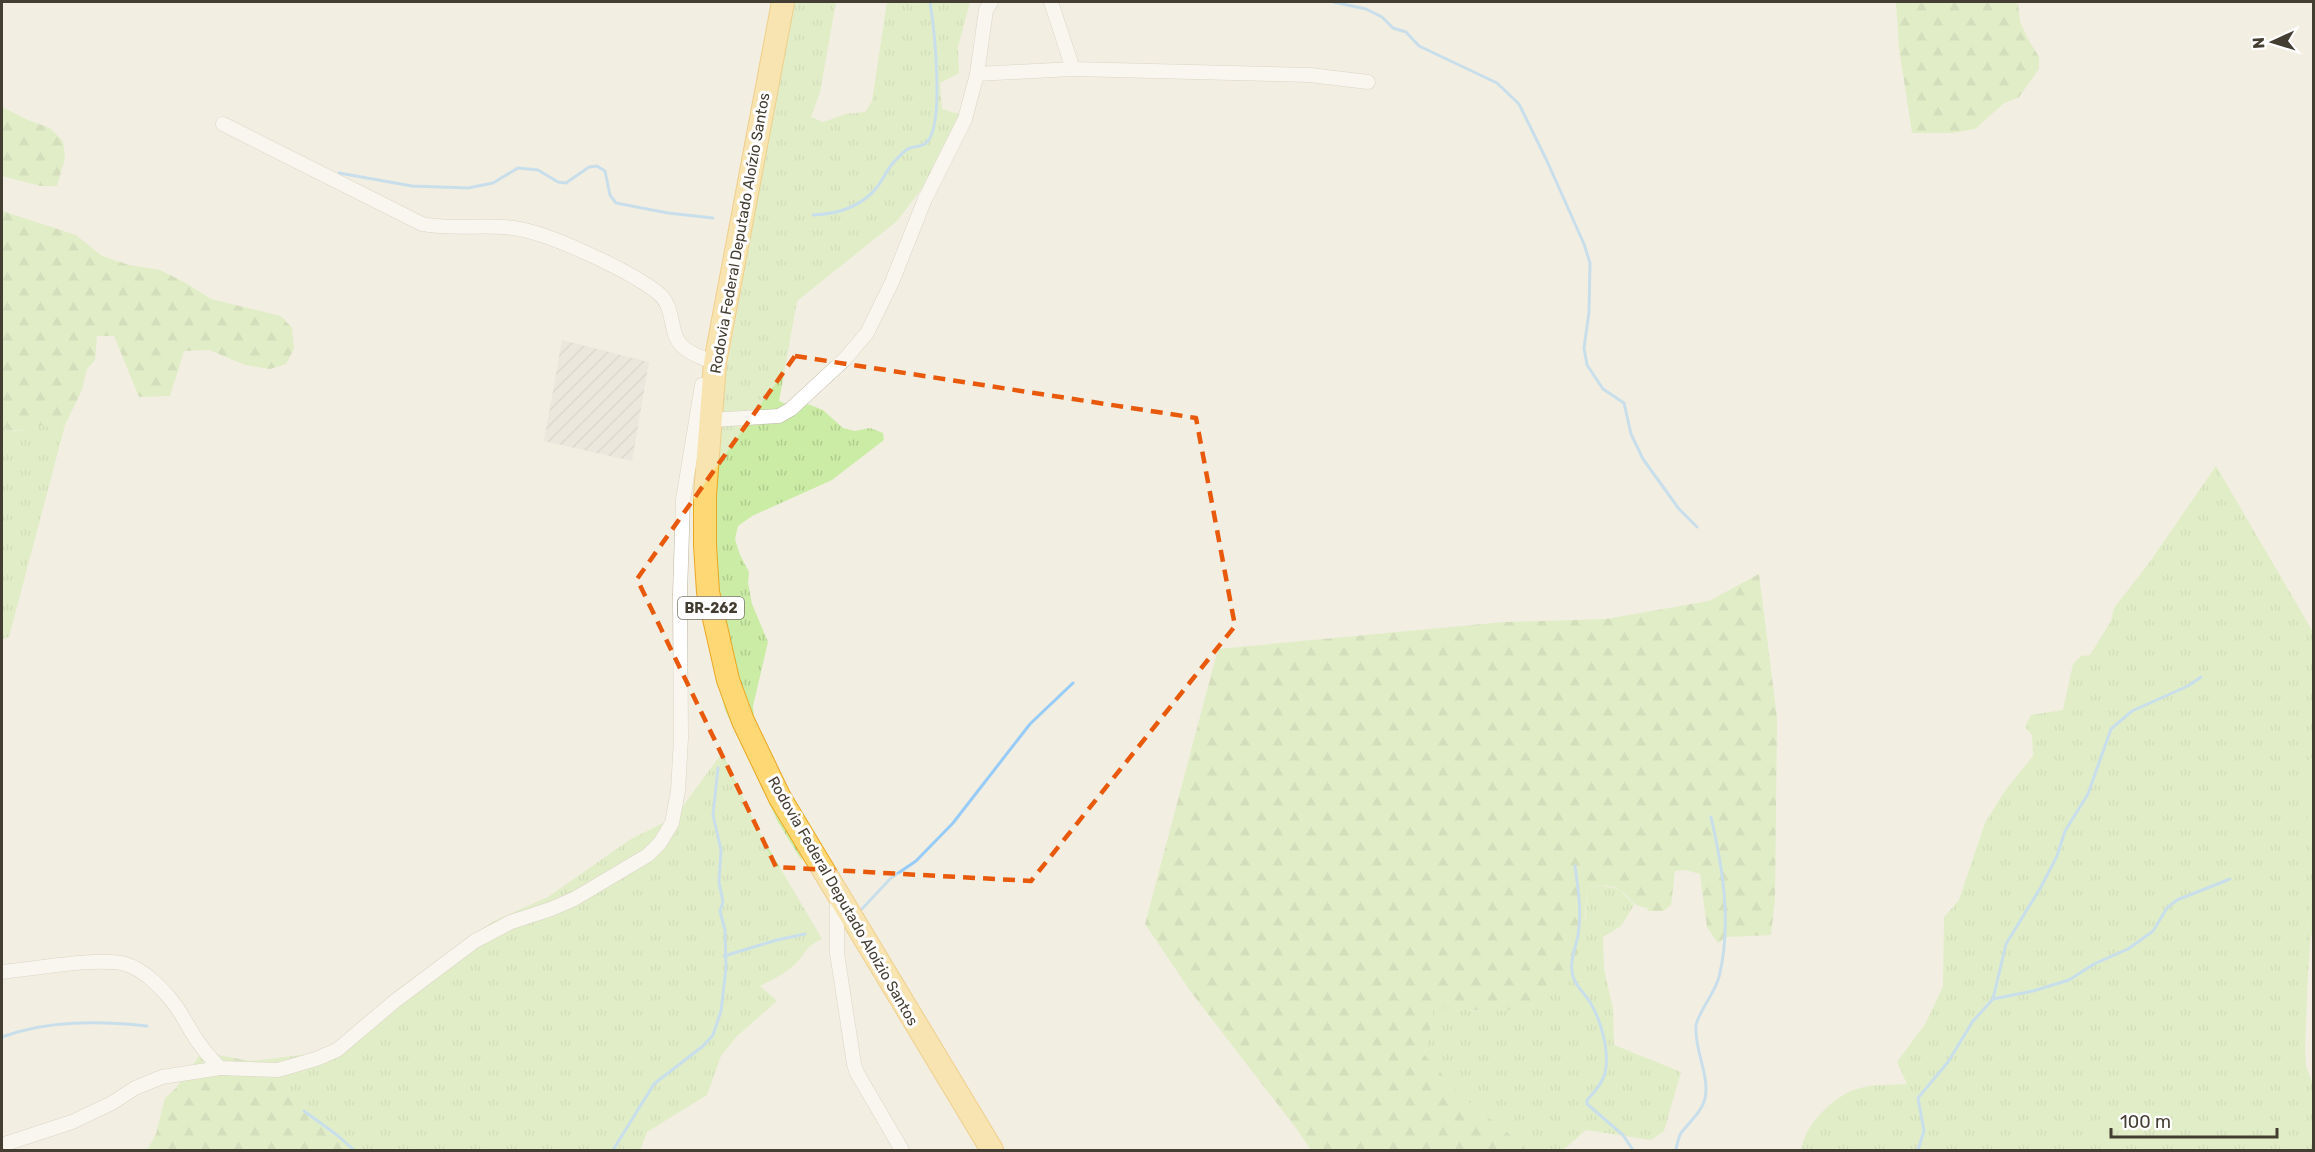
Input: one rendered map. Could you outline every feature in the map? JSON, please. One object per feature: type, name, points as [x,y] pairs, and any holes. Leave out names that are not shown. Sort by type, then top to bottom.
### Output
[{"type":"highway","name":"Rodovia Federal Deputado Aloízio Santos","points":[[783,2],[709,396],[705,495],[708,592],[728,680],[743,721],[780,798],[992,1150]]},
{"type":"street","points":[[709,396],[779,416],[791,409],[857,347],[867,333],[892,282],[926,199],[965,118],[977,74],[986,10],[991,2]]},
{"type":"street","points":[[1051,2],[1072,69]]},
{"type":"street","points":[[977,74],[1072,69],[1310,75],[1368,82]]},
{"type":"street","points":[[8,1143],[72,1122],[112,1103],[135,1088],[162,1077],[220,1068],[278,1070],[337,1050],[395,1001],[475,941],[511,922],[574,899],[648,855],[660,843],[672,823],[678,791],[681,738],[680,594],[683,501],[709,396],[694,354],[681,345],[669,308],[662,296],[623,272],[543,235],[510,227],[448,227],[422,224],[223,124]]},
{"type":"street","points":[[837,895],[838,961],[854,1064],[902,1150]]},
{"type":"street","points":[[2,972],[92,962],[125,964],[136,968],[156,983],[171,999],[185,1018],[201,1047],[220,1068]]},
{"type":"highlighted area","points":[[795,356],[1196,418],[1235,626],[1031,881],[776,867],[637,579]]},
{"type":"shaded area","points":[[562,340],[649,362],[632,461],[544,441]]},
{"type":"green space","points":[[793,2],[836,2],[820,92],[811,117],[823,122],[846,114],[865,112],[872,101],[887,2],[970,2],[958,47],[959,73],[940,83],[942,109],[969,117],[926,183],[897,221],[797,301],[779,401],[789,405],[808,404],[823,410],[843,428],[855,431],[870,428],[883,433],[884,440],[832,480],[752,516],[738,526],[735,539],[749,572],[748,583],[752,604],[768,642],[753,706],[755,725],[796,834],[802,861],[778,822],[725,710],[709,646],[706,483]]},
{"type":"green space","points":[[1896,2],[2018,2],[2020,22],[2039,57],[2039,69],[2019,97],[2003,104],[1975,129],[1952,133],[1912,133],[1899,48]]},
{"type":"green space","points":[[2,107],[50,128],[63,141],[65,158],[57,186],[41,186],[2,176]]},
{"type":"green space","points":[[2,211],[76,235],[102,256],[129,265],[160,270],[211,299],[281,316],[292,328],[294,349],[286,364],[270,369],[245,365],[209,350],[184,351],[170,396],[139,397],[114,336],[97,336],[95,360],[87,369],[82,390],[65,425],[56,430],[41,426],[16,431],[9,430],[2,426]]},
{"type":"green space","points":[[36,425],[47,425],[56,430],[65,425],[9,637],[2,639],[2,426],[19,431]]},
{"type":"green space","points":[[2216,466],[2313,632],[2313,754],[2309,767],[2307,793],[2314,879],[2313,898],[2304,937],[2311,934],[2305,1048],[2306,1066],[2313,1084],[2313,1150],[1801,1150],[1808,1130],[1822,1112],[1840,1097],[1865,1087],[1907,1084],[1897,1062],[1926,1023],[1943,986],[1944,917],[1959,900],[1985,823],[2004,792],[2033,756],[2032,735],[2025,727],[2031,715],[2063,710],[2073,664],[2081,656],[2090,655],[2111,621],[2114,608],[2149,563]]},
{"type":"green space","points":[[1759,574],[1777,718],[1775,899],[1771,935],[1726,937],[1718,943],[1707,927],[1700,874],[1685,870],[1675,871],[1671,905],[1663,911],[1648,911],[1647,908],[1634,903],[1624,893],[1613,887],[1587,887],[1583,931],[1576,955],[1560,979],[1537,1001],[1530,1005],[1507,1010],[1433,1008],[1433,1019],[1424,1054],[1465,1100],[1506,1131],[1526,1150],[1311,1150],[1191,992],[1145,924],[1218,649],[1504,622],[1606,619],[1709,601]]},
{"type":"green space","points":[[722,753],[759,832],[822,939],[810,946],[790,969],[760,986],[777,1001],[736,1037],[721,1056],[707,1095],[647,1132],[640,1150],[346,1150],[261,1060],[317,1053],[344,1039],[398,989],[492,922],[548,897],[631,839],[675,817]]},
{"type":"green space","points":[[2313,754],[2313,869],[2306,791]]},
{"type":"green space","points":[[1602,886],[1619,889],[1634,905],[1621,926],[1603,937],[1604,969],[1613,1009],[1614,1045],[1681,1072],[1664,1131],[1651,1140],[1586,1130],[1563,1150],[1526,1150],[1506,1131],[1465,1100],[1424,1054],[1433,1019],[1433,1007],[1477,1011],[1532,1005],[1558,982],[1586,917],[1587,887]]},
{"type":"green space","points":[[2313,889],[2313,934],[2304,938],[2309,918]]},
{"type":"green space","points":[[202,1052],[250,1061],[261,1060],[346,1150],[147,1150],[156,1134],[165,1098],[176,1088]]},
{"type":"waterway","points":[[813,215],[840,211],[865,199],[878,186],[903,152],[927,142],[936,116],[937,96],[936,53],[930,2]]},
{"type":"waterway","points":[[1333,2],[1366,9],[1382,17],[1393,28],[1406,32],[1419,46],[1497,83],[1519,104],[1547,161],[1584,244],[1590,263],[1589,312],[1584,348],[1587,365],[1603,389],[1624,403],[1631,434],[1643,459],[1679,509],[1697,527]]},
{"type":"waterway","points":[[339,173],[412,186],[468,188],[493,183],[518,168],[538,170],[558,182],[566,183],[589,167],[597,166],[605,171],[610,195],[616,203],[668,213],[713,218]]},
{"type":"waterway","points":[[1918,1150],[1924,1131],[1918,1098],[1948,1062],[1973,1021],[1993,999],[2006,944],[2041,887],[2057,856],[2065,831],[2088,794],[2111,729],[2132,711],[2188,686],[2201,677]]},
{"type":"waterway","points":[[860,911],[891,878],[916,861],[953,823],[1030,724],[1073,683]]},
{"type":"waterway","points":[[613,1150],[654,1084],[703,1046],[713,1035],[721,1011],[726,968],[725,930],[720,911],[723,902],[719,882],[721,850],[713,815],[718,768]]},
{"type":"waterway","points":[[1676,1150],[1681,1133],[1698,1113],[1705,1099],[1705,1081],[1697,1044],[1696,1026],[1717,983],[1723,957],[1724,897],[1711,817]]},
{"type":"waterway","points":[[1575,866],[1580,918],[1572,971],[1576,984],[1590,1002],[1598,1018],[1604,1036],[1606,1056],[1604,1077],[1587,1100],[1587,1104],[1623,1135],[1633,1150]]},
{"type":"waterway","points":[[1993,999],[2033,991],[2069,980],[2094,964],[2128,949],[2153,931],[2167,908],[2177,900],[2230,879]]},
{"type":"waterway","points":[[724,956],[805,934]]},
{"type":"waterway","points":[[2,1037],[37,1027],[73,1023],[147,1026]]},
{"type":"waterway","points":[[304,1111],[354,1150]]}]
